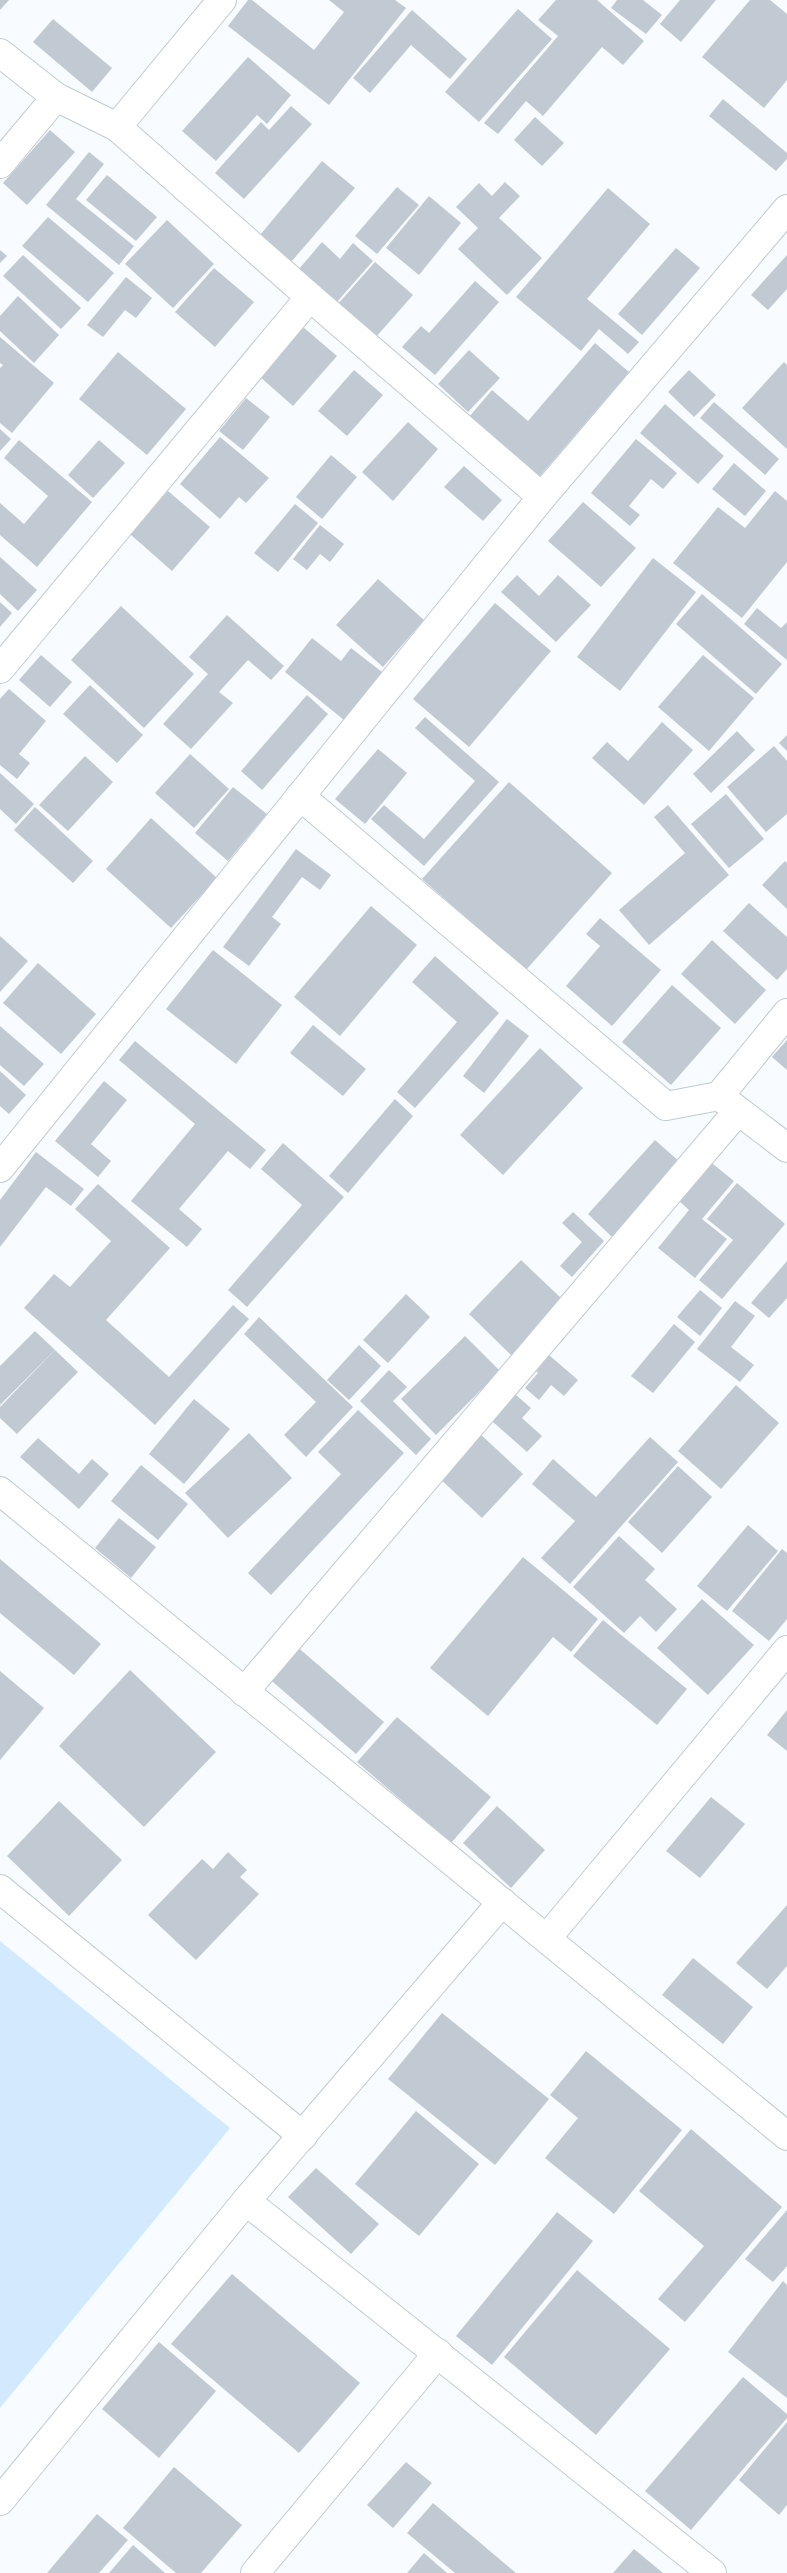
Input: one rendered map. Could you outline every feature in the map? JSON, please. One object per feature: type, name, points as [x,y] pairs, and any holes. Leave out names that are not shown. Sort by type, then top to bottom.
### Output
[{"type":"street","points":[[117,127],[222,0]]},
{"type":"street","points":[[0,53],[56,97],[117,127],[310,298],[542,497]]},
{"type":"street","points":[[0,164],[56,97]]},
{"type":"street","points":[[0,1168],[542,497],[787,210]]},
{"type":"street","points":[[0,669],[310,298]]},
{"type":"street","points":[[300,796],[666,1106],[728,1104],[787,1148]]},
{"type":"street","points":[[244,1692],[728,1104],[787,1013]]},
{"type":"street","points":[[0,1491],[787,2136]]},
{"type":"street","points":[[547,1938],[787,1650]]},
{"type":"street","points":[[0,1889],[302,2136]]},
{"type":"street","points":[[0,2501],[246,2200],[502,1902]]},
{"type":"street","points":[[246,2200],[712,2573]]},
{"type":"street","points":[[255,2573],[438,2353]]},
{"type":"shaded area","points":[[0,1941],[230,2128],[0,2408]]},
{"type":"building","points":[[0,0],[9,0],[0,10]]},
{"type":"building","points":[[248,0],[252,0],[314,50],[344,12],[329,0],[395,0],[406,8],[329,105],[228,26]]},
{"type":"building","points":[[556,0],[597,0],[644,41],[623,65],[602,47],[543,116],[526,101],[498,134],[484,123],[558,36],[538,20]]},
{"type":"building","points":[[617,0],[643,0],[662,15],[646,34],[611,8]]},
{"type":"building","points":[[680,0],[716,0],[681,42],[660,24]]},
{"type":"building","points":[[750,0],[770,0],[787,14],[787,80],[764,108],[702,57]]},
{"type":"building","points":[[518,9],[552,39],[479,122],[445,92]]},
{"type":"building","points":[[412,10],[467,59],[450,79],[411,45],[370,93],[353,78]]},
{"type":"building","points":[[53,19],[112,68],[92,92],[33,42]]},
{"type":"building","points":[[248,57],[291,95],[267,124],[257,115],[216,161],[182,131]]},
{"type":"building","points":[[723,99],[787,153],[787,159],[776,171],[709,116]]},
{"type":"building","points":[[291,106],[312,124],[244,199],[215,173],[261,122],[269,130]]},
{"type":"building","points":[[535,117],[564,143],[542,166],[514,140]]},
{"type":"building","points":[[50,130],[75,152],[27,205],[3,183]]},
{"type":"building","points":[[89,152],[104,164],[76,199],[134,246],[119,265],[46,205]]},
{"type":"building","points":[[322,161],[355,188],[291,262],[260,235]]},
{"type":"building","points":[[107,175],[157,217],[136,241],[86,200]]},
{"type":"building","points":[[505,182],[520,196],[499,218],[542,258],[507,295],[458,249],[478,228],[456,207],[479,183],[492,196]]},
{"type":"building","points":[[397,187],[419,205],[377,254],[355,236]]},
{"type":"building","points":[[608,188],[650,224],[587,299],[639,342],[628,354],[599,329],[581,351],[516,297]]},
{"type":"building","points":[[429,196],[461,223],[419,275],[386,248]]},
{"type":"building","points":[[48,217],[114,273],[88,302],[22,246]]},
{"type":"building","points":[[167,220],[214,264],[173,308],[125,264]]},
{"type":"building","points":[[322,242],[340,259],[353,243],[373,261],[336,303],[299,269]]},
{"type":"building","points":[[676,248],[700,268],[642,335],[618,314]]},
{"type":"building","points":[[0,250],[7,256],[0,263]]},
{"type":"building","points":[[23,255],[81,308],[61,329],[3,276]]},
{"type":"building","points":[[787,255],[787,289],[768,310],[751,295]]},
{"type":"building","points":[[375,262],[413,295],[375,338],[337,305]]},
{"type":"building","points":[[214,268],[254,302],[215,347],[175,312]]},
{"type":"building","points":[[126,277],[152,298],[136,318],[125,310],[103,337],[87,325]]},
{"type":"building","points":[[475,281],[499,302],[435,375],[402,347],[421,326],[429,333]]},
{"type":"building","points":[[18,296],[59,335],[34,363],[0,331],[0,316]]},
{"type":"building","points":[[303,327],[337,356],[293,406],[259,376]]},
{"type":"building","points":[[0,337],[54,383],[12,433],[0,423],[0,368],[3,365],[0,363]]},
{"type":"building","points":[[595,343],[629,372],[539,477],[469,417],[492,390],[528,421]]},
{"type":"building","points":[[469,350],[500,378],[468,412],[438,384]]},
{"type":"building","points":[[118,352],[186,409],[147,455],[79,399]]},
{"type":"building","points":[[784,362],[787,365],[787,449],[742,408]]},
{"type":"building","points":[[354,370],[383,395],[347,436],[318,411]]},
{"type":"building","points":[[689,370],[716,395],[694,417],[668,392]]},
{"type":"building","points":[[246,398],[270,417],[243,450],[219,431]]},
{"type":"building","points":[[714,402],[779,459],[765,475],[700,418]]},
{"type":"building","points":[[665,404],[724,456],[698,484],[640,433]]},
{"type":"building","points":[[408,422],[438,449],[393,501],[362,472]]},
{"type":"building","points":[[0,429],[11,439],[0,451]]},
{"type":"building","points":[[220,437],[269,478],[246,503],[239,497],[220,519],[180,484]]},
{"type":"building","points":[[636,439],[677,473],[663,489],[651,479],[629,506],[640,515],[630,526],[591,493]]},
{"type":"building","points":[[19,440],[92,502],[37,567],[0,535],[0,503],[24,524],[48,496],[4,458]]},
{"type":"building","points":[[99,440],[125,463],[93,498],[68,475]]},
{"type":"building","points":[[331,455],[357,477],[322,519],[296,497]]},
{"type":"building","points":[[734,463],[766,491],[745,516],[712,489]]},
{"type":"building","points":[[464,466],[502,500],[483,521],[444,487]]},
{"type":"building","points":[[168,491],[210,527],[172,571],[130,534]]},
{"type":"building","points":[[775,491],[787,501],[787,562],[742,618],[673,563],[718,507],[745,528]]},
{"type":"building","points":[[583,502],[636,548],[601,587],[548,541]]},
{"type":"building","points":[[295,504],[318,523],[278,572],[254,553]]},
{"type":"building","points":[[320,525],[344,544],[330,562],[320,554],[307,570],[293,559]]},
{"type":"building","points":[[0,557],[37,590],[18,611],[0,594]]},
{"type":"building","points":[[653,558],[696,592],[620,691],[577,657]]},
{"type":"building","points":[[517,575],[539,596],[558,575],[591,605],[556,642],[501,592]]},
{"type":"building","points":[[378,579],[424,620],[383,667],[336,625]]},
{"type":"building","points":[[702,594],[782,664],[756,694],[676,624]]},
{"type":"building","points":[[0,602],[12,613],[0,627]]},
{"type":"building","points":[[495,603],[551,651],[469,747],[413,699]]},
{"type":"building","points":[[121,606],[194,674],[144,728],[71,660]]},
{"type":"building","points":[[757,608],[781,628],[787,622],[787,660],[744,624]]},
{"type":"building","points":[[227,615],[284,666],[271,680],[248,660],[219,692],[233,703],[191,749],[163,724],[208,674],[189,657]]},
{"type":"building","points":[[312,638],[341,661],[351,648],[382,672],[344,720],[285,672]]},
{"type":"building","points":[[41,655],[72,682],[50,707],[19,680]]},
{"type":"building","points":[[703,655],[754,698],[709,751],[658,707]]},
{"type":"building","points":[[90,685],[143,735],[117,763],[63,714]]},
{"type":"building","points":[[9,689],[46,721],[19,754],[30,763],[17,779],[0,765],[0,699]]},
{"type":"building","points":[[307,695],[328,714],[262,790],[241,771]]},
{"type":"building","points":[[425,717],[499,782],[424,866],[371,819],[384,805],[424,839],[475,781],[415,728]]},
{"type":"building","points":[[662,722],[693,750],[644,805],[592,758],[607,742],[628,761]]},
{"type":"building","points":[[737,731],[755,750],[711,793],[693,774]]},
{"type":"building","points":[[787,735],[787,751],[779,743]]},
{"type":"building","points":[[774,746],[787,761],[787,814],[766,832],[727,787]]},
{"type":"building","points":[[378,749],[407,773],[365,824],[335,799]]},
{"type":"building","points":[[190,754],[229,789],[194,828],[155,793]]},
{"type":"building","points":[[85,756],[113,782],[68,831],[39,805]]},
{"type":"building","points":[[0,773],[34,804],[16,824],[0,809]]},
{"type":"building","points":[[509,782],[612,873],[526,970],[422,879]]},
{"type":"building","points":[[233,787],[267,814],[228,861],[195,833]]},
{"type":"building","points":[[726,794],[764,839],[729,868],[691,824]]},
{"type":"building","points":[[668,805],[729,875],[649,945],[619,910],[685,853],[654,817]]},
{"type":"building","points":[[35,807],[93,861],[73,883],[14,830]]},
{"type":"building","points":[[151,818],[217,878],[171,928],[106,869]]},
{"type":"building","points":[[296,849],[331,875],[320,890],[302,877],[272,917],[281,924],[249,966],[223,947]]},
{"type":"building","points":[[785,861],[787,863],[787,909],[762,885]]},
{"type":"building","points":[[749,903],[787,937],[787,969],[777,980],[723,931]]},
{"type":"building","points":[[371,906],[417,945],[340,1036],[294,997]]},
{"type":"building","points":[[600,918],[661,970],[612,1026],[566,986],[600,946],[586,934]]},
{"type":"building","points":[[0,936],[28,961],[0,992]]},
{"type":"building","points":[[712,940],[766,990],[735,1024],[681,974]]},
{"type":"building","points":[[213,950],[282,1005],[236,1064],[166,1009]]},
{"type":"building","points":[[435,956],[499,1013],[415,1108],[397,1092],[457,1022],[412,982]]},
{"type":"building","points":[[38,963],[96,1014],[61,1054],[3,1003]]},
{"type":"building","points":[[672,985],[721,1028],[671,1085],[622,1042]]},
{"type":"building","points":[[507,1019],[529,1036],[484,1093],[463,1076]]},
{"type":"building","points":[[313,1025],[366,1069],[343,1096],[290,1053]]},
{"type":"building","points":[[0,1026],[44,1064],[24,1086],[0,1065]]},
{"type":"building","points":[[787,1040],[787,1070],[772,1057]]},
{"type":"building","points":[[135,1041],[266,1150],[250,1169],[228,1151],[179,1209],[202,1229],[187,1247],[131,1201],[195,1124],[119,1060]]},
{"type":"building","points":[[540,1048],[583,1088],[503,1175],[460,1135]]},
{"type":"building","points":[[0,1071],[26,1095],[9,1114],[0,1106]]},
{"type":"building","points":[[104,1081],[127,1100],[91,1144],[111,1161],[98,1177],[55,1141]]},
{"type":"building","points":[[395,1099],[413,1116],[348,1193],[329,1176]]},
{"type":"building","points":[[655,1140],[681,1163],[612,1237],[588,1214]]},
{"type":"building","points":[[283,1143],[344,1197],[247,1307],[228,1290],[302,1205],[261,1169]]},
{"type":"building","points":[[36,1152],[84,1189],[71,1206],[46,1187],[0,1247],[0,1200]]},
{"type":"building","points":[[708,1160],[734,1181],[702,1219],[727,1239],[695,1278],[658,1248],[689,1210],[677,1199]]},
{"type":"building","points":[[737,1183],[785,1224],[722,1299],[699,1280],[733,1240],[707,1219]]},
{"type":"building","points":[[98,1184],[170,1248],[106,1320],[169,1377],[233,1305],[249,1319],[155,1425],[24,1308],[54,1274],[70,1287],[111,1241],[75,1209]]},
{"type":"building","points":[[573,1212],[604,1241],[572,1277],[560,1266],[582,1242],[562,1223]]},
{"type":"building","points":[[521,1260],[563,1300],[511,1355],[469,1314]]},
{"type":"building","points":[[787,1261],[787,1298],[769,1318],[751,1303]]},
{"type":"building","points":[[700,1290],[722,1308],[700,1336],[677,1317]]},
{"type":"building","points":[[406,1294],[430,1317],[388,1363],[363,1340]]},
{"type":"building","points":[[735,1301],[755,1316],[731,1347],[754,1365],[740,1382],[697,1349]]},
{"type":"building","points":[[259,1317],[353,1407],[306,1457],[284,1435],[316,1402],[244,1334]]},
{"type":"building","points":[[674,1324],[695,1342],[653,1393],[631,1376]]},
{"type":"building","points":[[35,1331],[55,1350],[0,1405],[0,1366]]},
{"type":"building","points":[[465,1336],[500,1371],[436,1435],[401,1399]]},
{"type":"building","points":[[359,1345],[381,1366],[349,1400],[327,1380]]},
{"type":"building","points":[[542,1349],[578,1380],[564,1396],[551,1385],[539,1400],[525,1388],[538,1373],[529,1365]]},
{"type":"building","points":[[55,1350],[78,1372],[17,1434],[0,1418],[0,1407]]},
{"type":"building","points":[[389,1370],[407,1387],[393,1401],[431,1439],[416,1455],[360,1401]]},
{"type":"building","points":[[736,1385],[779,1423],[721,1489],[678,1451]]},
{"type":"building","points":[[508,1388],[531,1408],[522,1418],[542,1436],[527,1452],[485,1415]]},
{"type":"building","points":[[194,1399],[230,1429],[184,1484],[149,1454]]},
{"type":"building","points":[[358,1410],[404,1453],[271,1595],[248,1573],[341,1474],[318,1452]]},
{"type":"building","points":[[478,1432],[523,1474],[482,1518],[437,1476]]},
{"type":"building","points":[[249,1433],[292,1478],[228,1538],[185,1493]]},
{"type":"building","points":[[650,1437],[678,1462],[570,1584],[541,1558],[575,1521],[532,1484],[553,1459],[596,1497]]},
{"type":"building","points":[[38,1438],[79,1474],[92,1459],[109,1474],[79,1509],[20,1457]]},
{"type":"building","points":[[141,1465],[188,1504],[158,1540],[111,1501]]},
{"type":"building","points":[[678,1466],[712,1497],[662,1553],[628,1522]]},
{"type":"building","points":[[119,1518],[156,1547],[131,1578],[95,1548]]},
{"type":"building","points":[[748,1525],[778,1551],[727,1611],[697,1586]]},
{"type":"building","points":[[619,1536],[655,1569],[645,1580],[677,1609],[656,1632],[640,1616],[624,1633],[573,1587]]},
{"type":"building","points":[[782,1549],[787,1553],[787,1619],[769,1641],[732,1611]]},
{"type":"building","points":[[523,1557],[598,1619],[571,1652],[553,1637],[488,1716],[430,1668]]},
{"type":"building","points":[[0,1559],[101,1644],[74,1675],[0,1613]]},
{"type":"building","points":[[702,1599],[754,1645],[708,1695],[657,1648]]},
{"type":"building","points":[[603,1620],[687,1689],[657,1725],[573,1656]]},
{"type":"building","points":[[294,1644],[384,1722],[356,1754],[266,1676]]},
{"type":"building","points":[[130,1670],[216,1752],[144,1827],[59,1746]]},
{"type":"building","points":[[0,1671],[44,1708],[0,1760]]},
{"type":"building","points":[[787,1710],[787,1751],[767,1735]]},
{"type":"building","points":[[397,1717],[491,1797],[451,1843],[357,1762]]},
{"type":"building","points":[[711,1797],[745,1824],[700,1878],[666,1851]]},
{"type":"building","points":[[59,1801],[122,1860],[69,1916],[7,1856]]},
{"type":"building","points":[[497,1806],[545,1850],[511,1888],[463,1843]]},
{"type":"building","points":[[228,1852],[247,1870],[240,1877],[259,1894],[196,1960],[148,1915],[202,1859],[213,1869]]},
{"type":"building","points":[[787,1905],[787,1966],[767,1989],[736,1963]]},
{"type":"building","points":[[693,1958],[753,2007],[723,2044],[662,1995]]},
{"type":"building","points":[[442,2013],[549,2099],[495,2165],[388,2079]]},
{"type":"building","points":[[586,2051],[682,2130],[614,2214],[545,2158],[578,2118],[550,2095]]},
{"type":"building","points":[[416,2111],[479,2164],[419,2236],[355,2184]]},
{"type":"building","points":[[691,2129],[782,2207],[685,2322],[658,2299],[704,2246],[639,2191]]},
{"type":"building","points":[[316,2168],[379,2224],[351,2254],[288,2197]]},
{"type":"building","points":[[787,2210],[787,2266],[773,2282],[745,2259]]},
{"type":"building","points":[[557,2212],[593,2241],[492,2365],[456,2336]]},
{"type":"building","points":[[577,2270],[670,2349],[596,2435],[504,2357]]},
{"type":"building","points":[[232,2274],[360,2383],[299,2453],[171,2344]]},
{"type":"building","points":[[783,2281],[787,2285],[787,2398],[728,2352]]},
{"type":"building","points":[[159,2342],[216,2391],[159,2458],[102,2409]]},
{"type":"building","points":[[743,2377],[787,2414],[787,2418],[691,2530],[645,2491]]},
{"type":"building","points":[[787,2422],[787,2505],[779,2515],[739,2480]]},
{"type":"building","points":[[406,2462],[432,2483],[393,2528],[367,2505]]},
{"type":"building","points":[[174,2467],[242,2525],[201,2573],[176,2573],[123,2528]]},
{"type":"building","points":[[433,2503],[516,2573],[455,2573],[407,2533]]},
{"type":"building","points":[[97,2514],[128,2540],[99,2573],[47,2573]]},
{"type":"building","points":[[133,2545],[165,2573],[109,2573]]},
{"type":"building","points":[[634,2549],[663,2573],[613,2573]]},
{"type":"building","points":[[424,2553],[447,2573],[407,2573]]}]
